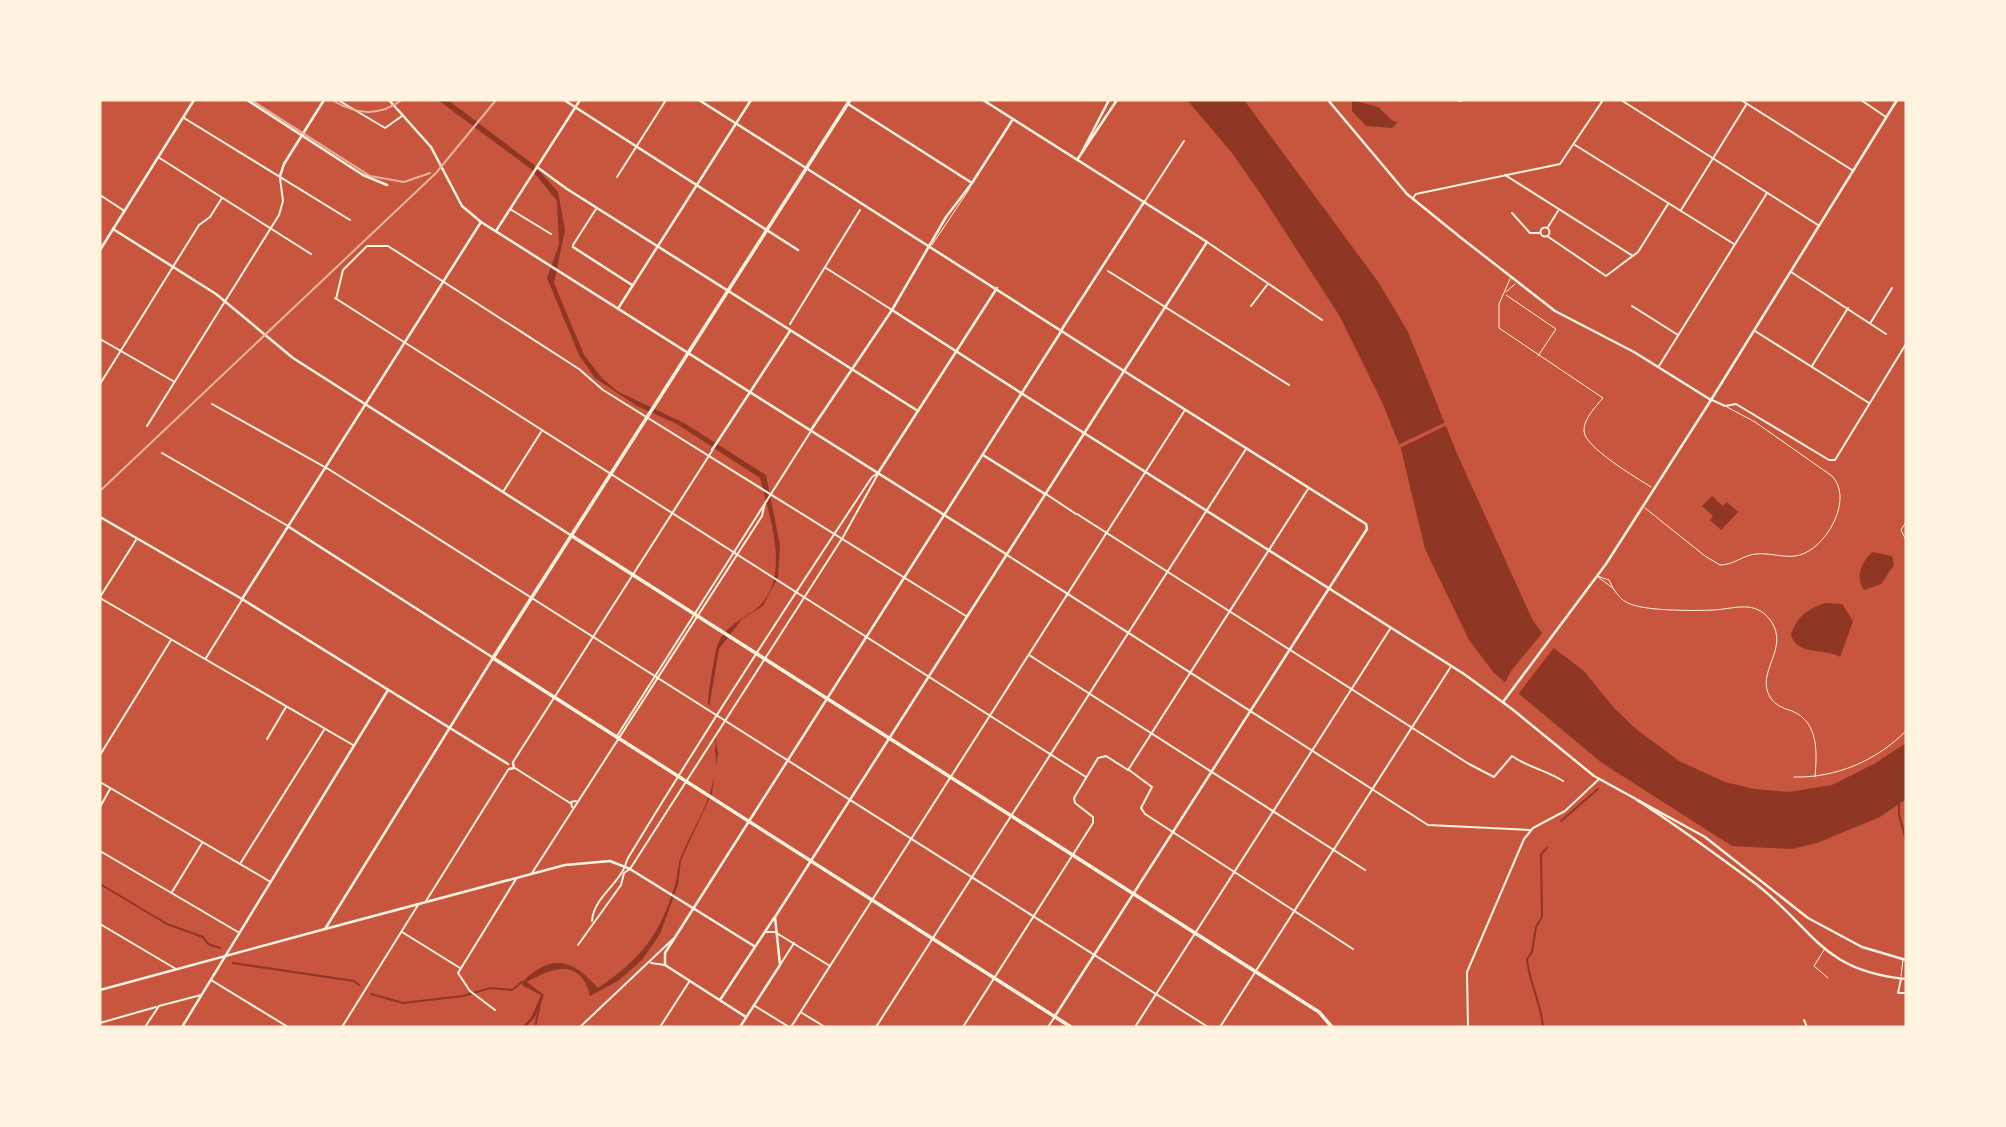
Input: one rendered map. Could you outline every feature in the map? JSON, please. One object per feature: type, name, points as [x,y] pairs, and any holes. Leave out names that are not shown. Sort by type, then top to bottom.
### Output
[{"type":"main road","points":[[848,102],[493,658],[1071,1027]]},
{"type":"main road","points":[[572,536],[1319,1012],[1332,1027]]},
{"type":"street","points":[[100,250],[194,100]]},
{"type":"street","points":[[247,100],[363,175],[387,185]]},
{"type":"street","points":[[147,426],[282,206],[280,177],[284,164],[324,100]]},
{"type":"street","points":[[338,100],[385,128],[402,115]]},
{"type":"street","points":[[389,100],[430,147],[462,206],[481,222],[619,307],[1432,827],[1531,830]]},
{"type":"street","points":[[564,100],[798,250]]},
{"type":"street","points":[[496,231],[580,100]]},
{"type":"street","points":[[617,177],[666,100]]},
{"type":"street","points":[[699,100],[1366,524],[1366,533],[1048,1027]]},
{"type":"street","points":[[619,307],[751,100]]},
{"type":"street","points":[[983,100],[1206,242],[1322,320]]},
{"type":"street","points":[[1082,153],[1083,146],[1109,100]]},
{"type":"street","points":[[1077,160],[1117,100]]},
{"type":"street","points":[[1328,100],[1412,199],[1565,317],[1659,367],[1711,400],[1725,406],[1736,404],[1829,460],[1838,458],[1906,344]]},
{"type":"street","points":[[1458,101],[1465,100]]},
{"type":"street","points":[[1412,199],[1416,194],[1560,164],[1603,100]]},
{"type":"street","points":[[1621,100],[1819,225]]},
{"type":"street","points":[[1741,100],[1853,170]]},
{"type":"street","points":[[1861,100],[1886,117]]},
{"type":"street","points":[[1503,702],[1597,576],[1711,400],[1897,100]]},
{"type":"street","points":[[848,102],[972,183]]},
{"type":"street","points":[[1681,211],[1747,103]]},
{"type":"street","points":[[183,117],[350,220]]},
{"type":"street","points":[[531,873],[573,807],[577,806],[576,801],[770,492],[853,370],[892,310],[946,217],[972,183],[1013,119]]},
{"type":"street","points":[[665,965],[665,953],[693,908],[1184,141]]},
{"type":"street","points":[[1574,144],[1735,245]]},
{"type":"street","points":[[158,157],[311,254]]},
{"type":"street","points":[[537,167],[727,292],[918,411]]},
{"type":"street","points":[[1505,175],[1634,257]]},
{"type":"street","points":[[1659,367],[1767,193]]},
{"type":"street","points":[[100,195],[124,211]]},
{"type":"street","points":[[100,384],[198,225],[210,217],[222,198]]},
{"type":"street","points":[[1512,213],[1530,233],[1547,236],[1606,276],[1634,257],[1668,203]]},
{"type":"street","points":[[597,208],[573,247],[633,285]]},
{"type":"street","points":[[510,209],[551,234]]},
{"type":"street","points":[[1547,236],[1548,228],[1559,209]]},
{"type":"street","points":[[790,324],[860,210]]},
{"type":"street","points":[[205,659],[481,222]]},
{"type":"street","points":[[1541,233],[1542,229],[1548,228]]},
{"type":"street","points":[[113,229],[225,301],[274,344],[572,536]]},
{"type":"street","points":[[720,1000],[1206,242]]},
{"type":"street","points":[[967,617],[761,487],[711,452],[650,414],[603,390],[579,369],[387,246],[378,248],[371,244],[343,270],[335,299],[1086,777]]},
{"type":"street","points":[[825,268],[1503,702],[1599,779],[1679,827],[1755,884],[1824,950],[1865,971],[1906,979]]},
{"type":"street","points":[[1108,271],[1289,385]]},
{"type":"street","points":[[1791,272],[1886,334]]},
{"type":"street","points":[[1251,306],[1267,285]]},
{"type":"street","points":[[578,945],[621,885],[624,873],[630,869],[843,537],[876,482],[878,473],[996,288]]},
{"type":"street","points":[[1871,323],[1892,288]]},
{"type":"street","points":[[1632,306],[1679,335]]},
{"type":"street","points":[[1812,367],[1849,308]]},
{"type":"street","points":[[1754,330],[1869,403]]},
{"type":"street","points":[[514,768],[513,763],[554,696],[790,331]]},
{"type":"street","points":[[100,339],[174,382]]},
{"type":"street","points":[[212,404],[326,468],[1208,1027]]},
{"type":"street","points":[[754,1005],[790,1027],[801,1012],[1185,410]]},
{"type":"street","points":[[503,492],[542,431]]},
{"type":"street","points":[[876,1027],[1247,449]]},
{"type":"street","points":[[162,453],[289,527],[493,658],[325,929]]},
{"type":"street","points":[[983,455],[1469,764],[1496,777],[1512,756],[1531,769],[1549,772],[1563,781]]},
{"type":"street","points":[[592,922],[596,909],[612,883],[623,872],[624,865],[680,776],[836,532],[872,477],[878,473]]},
{"type":"street","points":[[1128,769],[1309,488]]},
{"type":"street","points":[[695,614],[762,516],[765,503]]},
{"type":"street","points":[[100,517],[243,599],[508,764],[513,763]]},
{"type":"street","points":[[137,539],[100,598],[354,746]]},
{"type":"street","points":[[1135,1027],[1391,628]]},
{"type":"street","points":[[100,755],[171,639]]},
{"type":"street","points":[[1028,655],[1365,870]]},
{"type":"street","points":[[1220,1027],[1450,668]]},
{"type":"street","points":[[182,1027],[388,691]]},
{"type":"street","points":[[267,739],[286,706]]},
{"type":"street","points":[[240,864],[325,729]]},
{"type":"street","points":[[963,1027],[1094,819],[1074,801],[1086,777],[1103,756],[1128,769],[1152,787],[1141,807],[1143,812],[1353,948]]},
{"type":"street","points":[[426,901],[509,769],[508,764]]},
{"type":"street","points":[[509,769],[514,768],[573,807]]},
{"type":"street","points":[[1468,1027],[1465,984],[1469,964],[1524,839],[1531,830],[1565,811],[1599,779]]},
{"type":"street","points":[[100,782],[270,881]]},
{"type":"street","points":[[100,807],[111,788]]},
{"type":"street","points":[[1628,795],[1659,809],[1705,837],[1795,909],[1826,930],[1862,947],[1905,960]]},
{"type":"street","points":[[570,803],[576,801]]},
{"type":"street","points":[[171,893],[202,842]]},
{"type":"street","points":[[100,851],[239,933]]},
{"type":"street","points":[[100,990],[531,873],[565,865],[607,861],[624,865],[754,946]]},
{"type":"street","points":[[495,1010],[474,995],[459,978],[461,968],[516,878]]},
{"type":"street","points":[[342,1027],[419,904]]},
{"type":"street","points":[[775,917],[774,932],[780,965]]},
{"type":"street","points":[[100,924],[177,969]]},
{"type":"street","points":[[401,932],[461,968]]},
{"type":"street","points":[[580,1027],[678,932]]},
{"type":"street","points":[[760,938],[766,932],[774,932],[830,965]]},
{"type":"street","points":[[740,1027],[794,943]]},
{"type":"street","points":[[644,967],[655,961],[665,965],[747,1017]]},
{"type":"street","points":[[1901,978],[1898,993],[1906,993]]},
{"type":"street","points":[[211,980],[288,1027]]},
{"type":"street","points":[[660,1027],[690,981]]},
{"type":"street","points":[[100,1023],[202,995]]},
{"type":"street","points":[[145,1027],[159,1006]]},
{"type":"street","points":[[801,1012],[825,1027]]},
{"type":"street","points":[[1804,1020],[1807,1027]]},
{"type":"lane","points":[[1511,277],[1497,317],[1499,328],[1603,398],[1585,425],[1585,438],[1593,447],[1654,488]]},
{"type":"lane","points":[[1504,294],[1517,281]]},
{"type":"lane","points":[[1504,294],[1556,329],[1538,356]]},
{"type":"lane","points":[[1642,506],[1720,565],[1759,553],[1796,556],[1814,547],[1840,510],[1840,489],[1835,479],[1766,429],[1725,406]]},
{"type":"lane","points":[[1906,522],[1901,530],[1906,540]]},
{"type":"lane","points":[[1597,576],[1613,588]]},
{"type":"lane","points":[[1597,576],[1609,580],[1623,600],[1638,606],[1709,611],[1742,606],[1765,614],[1775,629],[1778,643],[1767,676],[1768,691],[1776,704],[1798,714],[1811,728],[1816,744],[1815,776]]},
{"type":"lane","points":[[1794,777],[1815,776],[1872,758],[1906,731]]},
{"type":"lane","points":[[1824,950],[1814,966],[1828,978]]},
{"type":"lane","points":[[1901,978],[1905,960]]},
{"type":"shaded area","points":[[438,100],[448,100],[534,165],[558,192],[565,230],[554,283],[584,355],[602,378],[617,391],[684,423],[766,475],[780,545],[778,577],[763,606],[742,619],[719,649],[710,702],[718,753],[712,793],[681,860],[678,885],[660,934],[642,960],[618,981],[590,996],[580,976],[565,969],[527,982],[544,995],[535,1017],[526,1027],[522,1027],[531,1018],[541,995],[523,986],[522,982],[533,973],[552,963],[570,965],[598,988],[637,956],[663,918],[675,885],[680,858],[708,799],[714,776],[716,757],[708,710],[716,650],[727,630],[738,621],[756,609],[767,596],[774,581],[775,546],[760,478],[677,424],[637,406],[595,378],[579,355],[547,278],[559,245],[557,201],[531,169]]},
{"type":"shaded area","points":[[1187,100],[1244,100],[1379,283],[1408,332],[1458,456],[1533,621],[1555,649],[1584,671],[1614,708],[1636,729],[1679,761],[1725,782],[1754,789],[1789,792],[1832,785],[1874,764],[1906,743],[1906,799],[1880,817],[1817,843],[1792,849],[1732,846],[1602,763],[1494,673],[1469,640],[1425,549],[1401,449],[1382,402],[1339,315],[1232,153]]},
{"type":"shaded area","points":[[1352,100],[1378,107],[1393,121],[1398,122],[1392,128],[1366,126],[1352,111]]},
{"type":"shaded area","points":[[1712,496],[1723,506],[1727,502],[1738,512],[1721,530],[1710,520],[1713,516],[1702,506]]},
{"type":"shaded area","points":[[1873,552],[1892,556],[1894,565],[1881,584],[1864,590],[1860,580],[1861,570],[1865,560]]},
{"type":"shaded area","points":[[1825,603],[1842,604],[1853,621],[1840,657],[1805,649],[1794,642],[1791,635],[1804,614]]},
{"type":"pier","points":[[1448,421],[1449,424],[1397,449],[1396,446]]},
{"type":"pier","points":[[1544,631],[1556,645],[1516,697],[1503,686],[1511,671]]},
{"type":"pier","points":[[706,702],[712,707],[716,747],[712,753]]},
{"type":"waterway","points":[[1561,821],[1598,789]]},
{"type":"waterway","points":[[1899,804],[1906,840]]},
{"type":"waterway","points":[[1543,1027],[1527,959],[1532,952],[1536,927],[1542,917],[1541,854],[1547,848]]},
{"type":"waterway","points":[[100,884],[167,924],[203,937],[208,944],[220,948]]},
{"type":"waterway","points":[[233,963],[354,981],[359,985]]},
{"type":"waterway","points":[[371,994],[403,1003],[463,996],[490,988],[512,990],[522,982]]},
{"type":"waterway","points":[[535,1027],[540,1004]]},
{"type":"railway","points":[[251,100],[370,176],[404,182],[430,173]]},
{"type":"railway","points":[[332,100],[350,109],[367,112],[384,109],[402,100]]},
{"type":"railway","points":[[100,491],[436,173],[496,100]]}]
